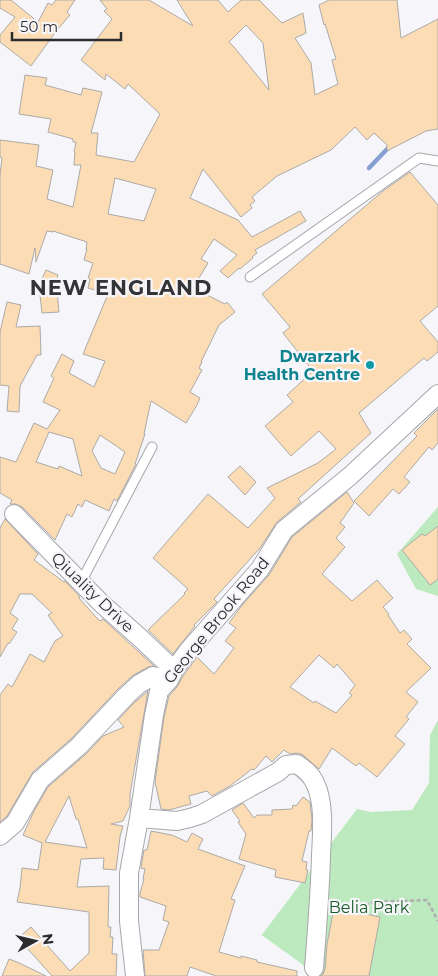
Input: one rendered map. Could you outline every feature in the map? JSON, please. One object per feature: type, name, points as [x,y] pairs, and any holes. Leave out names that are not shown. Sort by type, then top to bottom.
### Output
[{"type":"street","name":"George Brook Road","points":[[135,976],[129,921],[129,873],[159,691],[188,651],[260,569],[284,530],[350,476],[438,394]]},
{"type":"street","name":"Qiuality Drive","points":[[14,514],[102,604],[138,636],[171,675]]},
{"type":"street","points":[[0,836],[15,823],[40,780],[79,746],[126,696],[139,684],[152,676],[171,675]]},
{"type":"street","points":[[139,818],[177,821],[202,814],[278,772],[286,765],[296,764],[311,774],[316,783],[320,800],[322,834],[314,968]]},
{"type":"lane","points":[[250,277],[419,158],[438,161]]},
{"type":"lane","points":[[81,582],[152,447]]},
{"type":"path","points":[[319,903],[359,907],[374,902],[427,900],[438,921]]},
{"type":"green space","points":[[438,507],[438,596],[416,589],[397,554]]},
{"type":"green space","name":"Belia Park","points":[[438,720],[438,976],[311,976],[302,964],[261,936],[357,809],[371,812],[412,810],[429,783],[430,735]]},
{"type":"building","points":[[0,0],[11,0],[38,22],[48,3],[52,5],[56,0],[75,0],[67,12],[70,15],[31,66],[0,42],[0,35],[15,17],[0,8]]},
{"type":"building","points":[[100,0],[149,0],[193,26],[177,0],[218,0],[228,12],[241,0],[259,0],[282,23],[303,13],[306,33],[295,38],[311,63],[315,95],[338,84],[332,60],[336,59],[319,5],[329,0],[397,0],[401,38],[438,19],[438,129],[426,131],[387,151],[387,145],[374,133],[367,140],[355,127],[331,150],[277,176],[252,197],[255,201],[250,205],[252,208],[241,217],[203,169],[190,198],[238,220],[252,237],[300,211],[306,221],[255,250],[257,253],[253,258],[228,278],[220,271],[237,255],[214,239],[201,259],[208,263],[193,288],[225,304],[227,302],[235,312],[219,325],[201,362],[199,368],[202,370],[190,392],[200,398],[197,405],[186,423],[151,401],[145,434],[136,464],[117,501],[114,499],[109,511],[85,500],[82,507],[78,504],[72,517],[67,514],[55,540],[22,507],[10,504],[12,500],[0,493],[0,457],[16,462],[34,423],[47,429],[60,410],[43,402],[54,378],[51,376],[62,354],[74,361],[69,373],[94,387],[105,361],[83,354],[108,294],[88,288],[90,279],[88,278],[93,263],[84,260],[87,242],[53,231],[47,231],[36,262],[35,248],[29,274],[0,264],[0,175],[2,158],[0,157],[0,140],[39,145],[36,166],[53,170],[47,199],[73,207],[81,165],[74,165],[76,142],[73,142],[73,139],[48,132],[51,119],[19,114],[25,75],[47,78],[45,85],[81,95],[83,88],[102,92],[91,133],[98,133],[96,155],[134,162],[160,114],[128,84],[125,89],[106,74],[105,80],[81,60],[112,19],[104,11],[107,9]],"holes":[[[246,25],[263,43],[269,90],[229,42]],[[115,178],[156,189],[144,221],[108,214]],[[49,432],[73,439],[82,476],[59,466],[58,469],[36,462]],[[100,435],[125,452],[115,474],[101,468],[92,451]]]},
{"type":"building","points":[[410,172],[438,205],[438,306],[420,321],[438,342],[438,352],[427,361],[424,358],[359,413],[371,433],[298,499],[301,502],[277,522],[260,548],[214,599],[217,602],[194,625],[173,654],[148,630],[188,589],[153,558],[208,494],[248,528],[275,498],[267,488],[318,463],[336,449],[319,431],[291,456],[265,426],[293,402],[287,395],[313,371],[283,333],[290,327],[262,294],[383,191]]},
{"type":"building","points":[[46,270],[58,275],[56,280],[59,312],[42,313],[39,286]]},
{"type":"building","points":[[7,302],[21,305],[16,327],[40,326],[41,355],[37,355],[20,386],[19,412],[7,411],[9,386],[0,385],[0,332]]},
{"type":"building","points":[[438,409],[438,443],[432,450],[429,447],[404,477],[410,482],[399,494],[393,489],[369,516],[354,501],[417,436],[414,433]]},
{"type":"building","points":[[240,466],[256,482],[245,495],[228,477]]},
{"type":"building","points":[[347,492],[354,503],[340,523],[345,527],[336,538],[345,547],[322,574],[352,601],[377,580],[393,598],[383,607],[400,633],[404,630],[412,639],[407,644],[431,668],[406,692],[418,702],[406,717],[409,719],[395,736],[405,744],[377,777],[359,763],[356,766],[332,748],[319,769],[303,755],[297,753],[290,754],[284,750],[272,762],[266,756],[254,770],[252,769],[230,786],[212,796],[207,791],[189,796],[191,804],[169,810],[161,809],[155,782],[164,717],[169,696],[197,657],[214,674],[234,648],[225,641],[236,628],[229,623],[269,575],[292,537]],"holes":[[[319,655],[334,668],[337,664],[355,685],[349,693],[352,695],[336,713],[315,701],[314,703],[290,687]]]},
{"type":"building","points":[[5,519],[38,554],[34,560],[65,581],[100,621],[103,619],[154,666],[148,667],[132,676],[72,738],[33,772],[7,816],[0,822],[0,695],[8,684],[12,687],[30,654],[44,662],[55,641],[63,636],[48,615],[52,613],[32,594],[20,594],[10,613],[18,619],[12,629],[17,632],[0,657],[0,528]]},
{"type":"building","points":[[438,526],[438,579],[430,585],[402,550],[422,534],[425,536]]},
{"type":"building","points":[[148,691],[130,794],[130,806],[123,821],[111,824],[123,826],[116,870],[103,869],[104,858],[81,859],[77,887],[109,886],[108,927],[111,927],[110,937],[113,937],[112,954],[117,954],[116,976],[52,976],[18,938],[31,927],[70,971],[89,953],[89,912],[17,902],[22,868],[38,870],[42,843],[23,835],[48,787],[86,754],[103,736],[124,727],[118,720]],"holes":[[[69,796],[76,819],[78,819],[87,848],[45,842]]]},
{"type":"building","points":[[303,797],[310,802],[312,819],[311,831],[309,831],[302,861],[307,862],[306,870],[308,870],[305,883],[275,877],[276,870],[239,859],[246,834],[232,810],[243,803],[254,818],[257,815],[272,815],[272,810],[292,809],[293,805],[296,806]]},
{"type":"building","points":[[151,831],[172,835],[187,842],[192,833],[203,839],[198,849],[245,866],[231,899],[235,900],[219,952],[297,971],[297,976],[216,976],[190,967],[187,976],[145,976],[143,950],[159,950],[169,922],[163,920],[166,906],[140,897],[145,869],[141,868],[144,850],[147,850]]},
{"type":"building","points":[[334,908],[380,917],[369,976],[321,976],[325,969],[327,944]]},
{"type":"building","points":[[9,959],[17,962],[46,976],[2,976]]},
{"type":"waterway","points":[[369,168],[390,146]]},
{"type":"place","name":"Dwarzark Health Centre","points":[[370,365]]},
{"type":"district","name":"NEW ENGLAND","points":[[121,288]]}]
